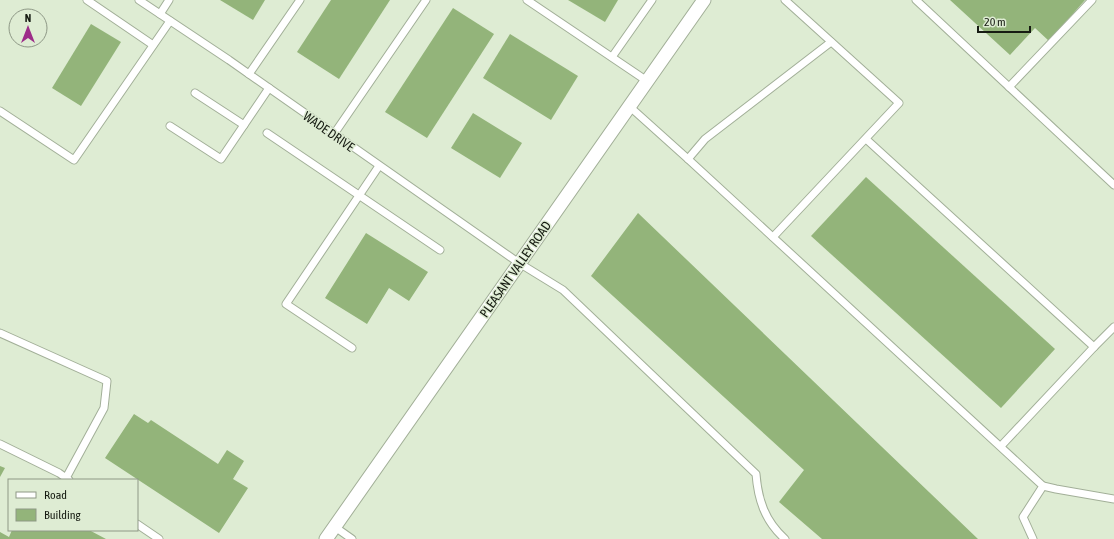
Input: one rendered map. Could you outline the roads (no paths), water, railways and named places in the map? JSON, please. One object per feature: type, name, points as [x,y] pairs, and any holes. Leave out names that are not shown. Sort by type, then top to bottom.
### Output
[{"type":"street","name":"PLEASANT VALLEY ROAD","points":[[326,539],[704,0]]},
{"type":"lane","points":[[87,0],[153,45]]},
{"type":"lane","name":"WADE DRIVE","points":[[140,0],[249,74],[519,263],[563,290],[756,474],[758,490],[768,519],[785,539]]},
{"type":"lane","points":[[160,14],[169,0]]},
{"type":"lane","points":[[249,74],[300,0]]},
{"type":"lane","points":[[334,134],[426,0]]},
{"type":"lane","points":[[527,0],[647,81]]},
{"type":"lane","points":[[612,57],[652,0]]},
{"type":"lane","points":[[773,237],[899,103],[785,0]]},
{"type":"lane","points":[[916,0],[1114,185]]},
{"type":"lane","points":[[1009,87],[1092,0]]},
{"type":"lane","points":[[0,111],[74,160],[170,20]]},
{"type":"lane","points":[[688,159],[705,139],[831,42]]},
{"type":"lane","points":[[170,126],[221,160],[269,88]]},
{"type":"lane","points":[[195,94],[244,125]]},
{"type":"lane","points":[[629,106],[1043,486],[1056,490],[1114,499]]},
{"type":"lane","points":[[267,133],[440,250]]},
{"type":"lane","points":[[866,139],[1094,347]]},
{"type":"lane","points":[[352,348],[286,304],[379,166]]},
{"type":"lane","points":[[1000,446],[1114,327]]},
{"type":"lane","points":[[0,333],[107,381],[104,408],[67,479],[0,444]]},
{"type":"lane","points":[[1034,539],[1023,517],[1043,486]]},
{"type":"lane","points":[[138,525],[159,539]]},
{"type":"lane","points":[[335,527],[352,539]]}]
